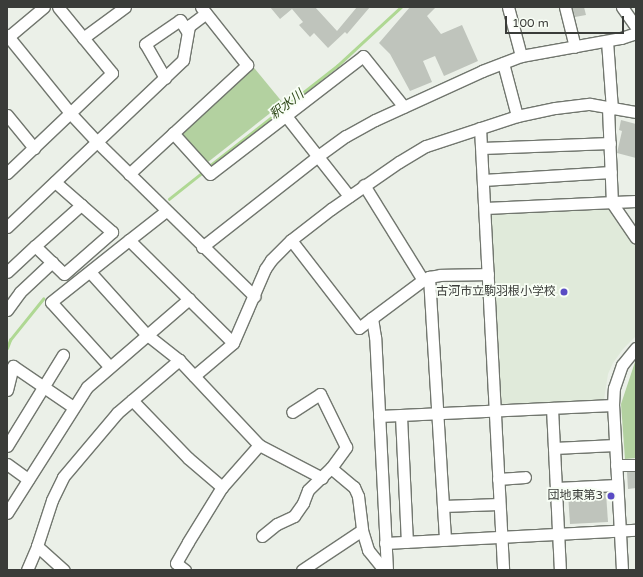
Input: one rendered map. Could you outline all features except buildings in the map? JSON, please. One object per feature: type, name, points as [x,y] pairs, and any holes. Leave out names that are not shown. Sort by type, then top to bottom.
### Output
[{"type":"street","points":[[44,7],[7,36],[71,114],[98,143],[202,247],[254,296]]},
{"type":"street","points":[[7,173],[71,114],[112,73],[58,7]]},
{"type":"street","points":[[83,38],[125,7]]},
{"type":"street","points":[[508,7],[520,56]]},
{"type":"street","points":[[565,7],[575,47]]},
{"type":"street","points":[[622,7],[636,27]]},
{"type":"street","points":[[7,227],[98,143],[183,60],[189,26],[203,10],[247,65],[129,174]]},
{"type":"street","points":[[165,78],[145,44],[180,20],[188,31]]},
{"type":"street","points":[[202,247],[318,156],[346,136],[404,107],[503,62],[520,56],[607,41],[636,33]]},
{"type":"street","points":[[607,41],[612,203],[636,238]]},
{"type":"street","points":[[173,133],[210,174],[363,56],[404,107]]},
{"type":"street","points":[[503,62],[517,116]]},
{"type":"street","points":[[194,376],[233,343],[265,269],[271,260],[291,240],[364,185],[426,146],[517,116],[555,108],[590,104],[636,112]]},
{"type":"street","points":[[7,115],[34,148]]},
{"type":"street","points":[[286,116],[349,196]]},
{"type":"street","points":[[480,128],[496,410],[503,570]]},
{"type":"street","points":[[482,148],[610,143]]},
{"type":"street","points":[[484,180],[611,172]]},
{"type":"street","points":[[35,246],[64,274],[112,232],[55,182]]},
{"type":"street","points":[[364,185],[426,279],[438,413],[445,540]]},
{"type":"street","points":[[485,208],[636,201]]},
{"type":"street","points":[[7,272],[80,205]]},
{"type":"street","points":[[109,366],[50,302],[166,211]]},
{"type":"street","points":[[129,240],[233,343]]},
{"type":"street","points":[[291,240],[359,328],[426,279],[440,275],[488,274]]},
{"type":"street","points":[[7,310],[20,292],[52,262]]},
{"type":"street","points":[[90,272],[146,334],[178,360],[259,445],[322,478]]},
{"type":"street","points":[[7,513],[87,387],[146,334],[189,299]]},
{"type":"street","points":[[372,318],[379,416],[385,570]]},
{"type":"street","points":[[622,570],[613,405],[614,388],[617,375],[630,354],[636,348]]},
{"type":"street","points":[[7,446],[63,355]]},
{"type":"street","points":[[27,570],[37,546],[52,500],[63,476],[117,413],[178,360]]},
{"type":"street","points":[[7,390],[13,366],[73,407]]},
{"type":"street","points":[[262,536],[277,524],[294,516],[303,503],[308,490],[331,468],[346,447],[320,394],[292,412]]},
{"type":"street","points":[[132,400],[188,458],[222,487]]},
{"type":"street","points":[[379,416],[613,405]]},
{"type":"street","points":[[552,408],[560,570]]},
{"type":"street","points":[[401,416],[407,542]]},
{"type":"street","points":[[185,570],[176,563],[222,487],[259,445]]},
{"type":"street","points":[[554,448],[615,446]]},
{"type":"street","points":[[7,464],[28,479]]},
{"type":"street","points":[[616,465],[636,464]]},
{"type":"street","points":[[331,468],[354,487],[358,496],[362,530],[368,550],[385,570]]},
{"type":"street","points":[[498,479],[525,477]]},
{"type":"street","points":[[556,488],[617,485]]},
{"type":"street","points":[[443,506],[499,504]]},
{"type":"street","points":[[302,570],[362,530]]},
{"type":"street","points":[[385,543],[636,530]]},
{"type":"street","points":[[37,546],[64,570]]},
{"type":"shaded area","name":"古河市立駒羽根小学校","points":[[610,209],[636,247],[636,336],[623,349],[613,363],[608,374],[604,400],[499,403],[489,216],[491,214]]},
{"type":"green space","points":[[250,63],[283,103],[203,166],[175,131]]},
{"type":"green space","points":[[636,359],[636,458],[625,459],[621,404]]},
{"type":"waterway","name":"釈水川","points":[[208,167],[337,66],[401,7]]},
{"type":"waterway","name":"釈水川","points":[[169,199],[203,172]]},
{"type":"waterway","name":"釈水川","points":[[7,348],[10,340],[43,299]]},
{"type":"place","name":"古河市立駒羽根小学校","points":[[564,292]]},
{"type":"place","name":"団地東第3","points":[[611,496]]}]
